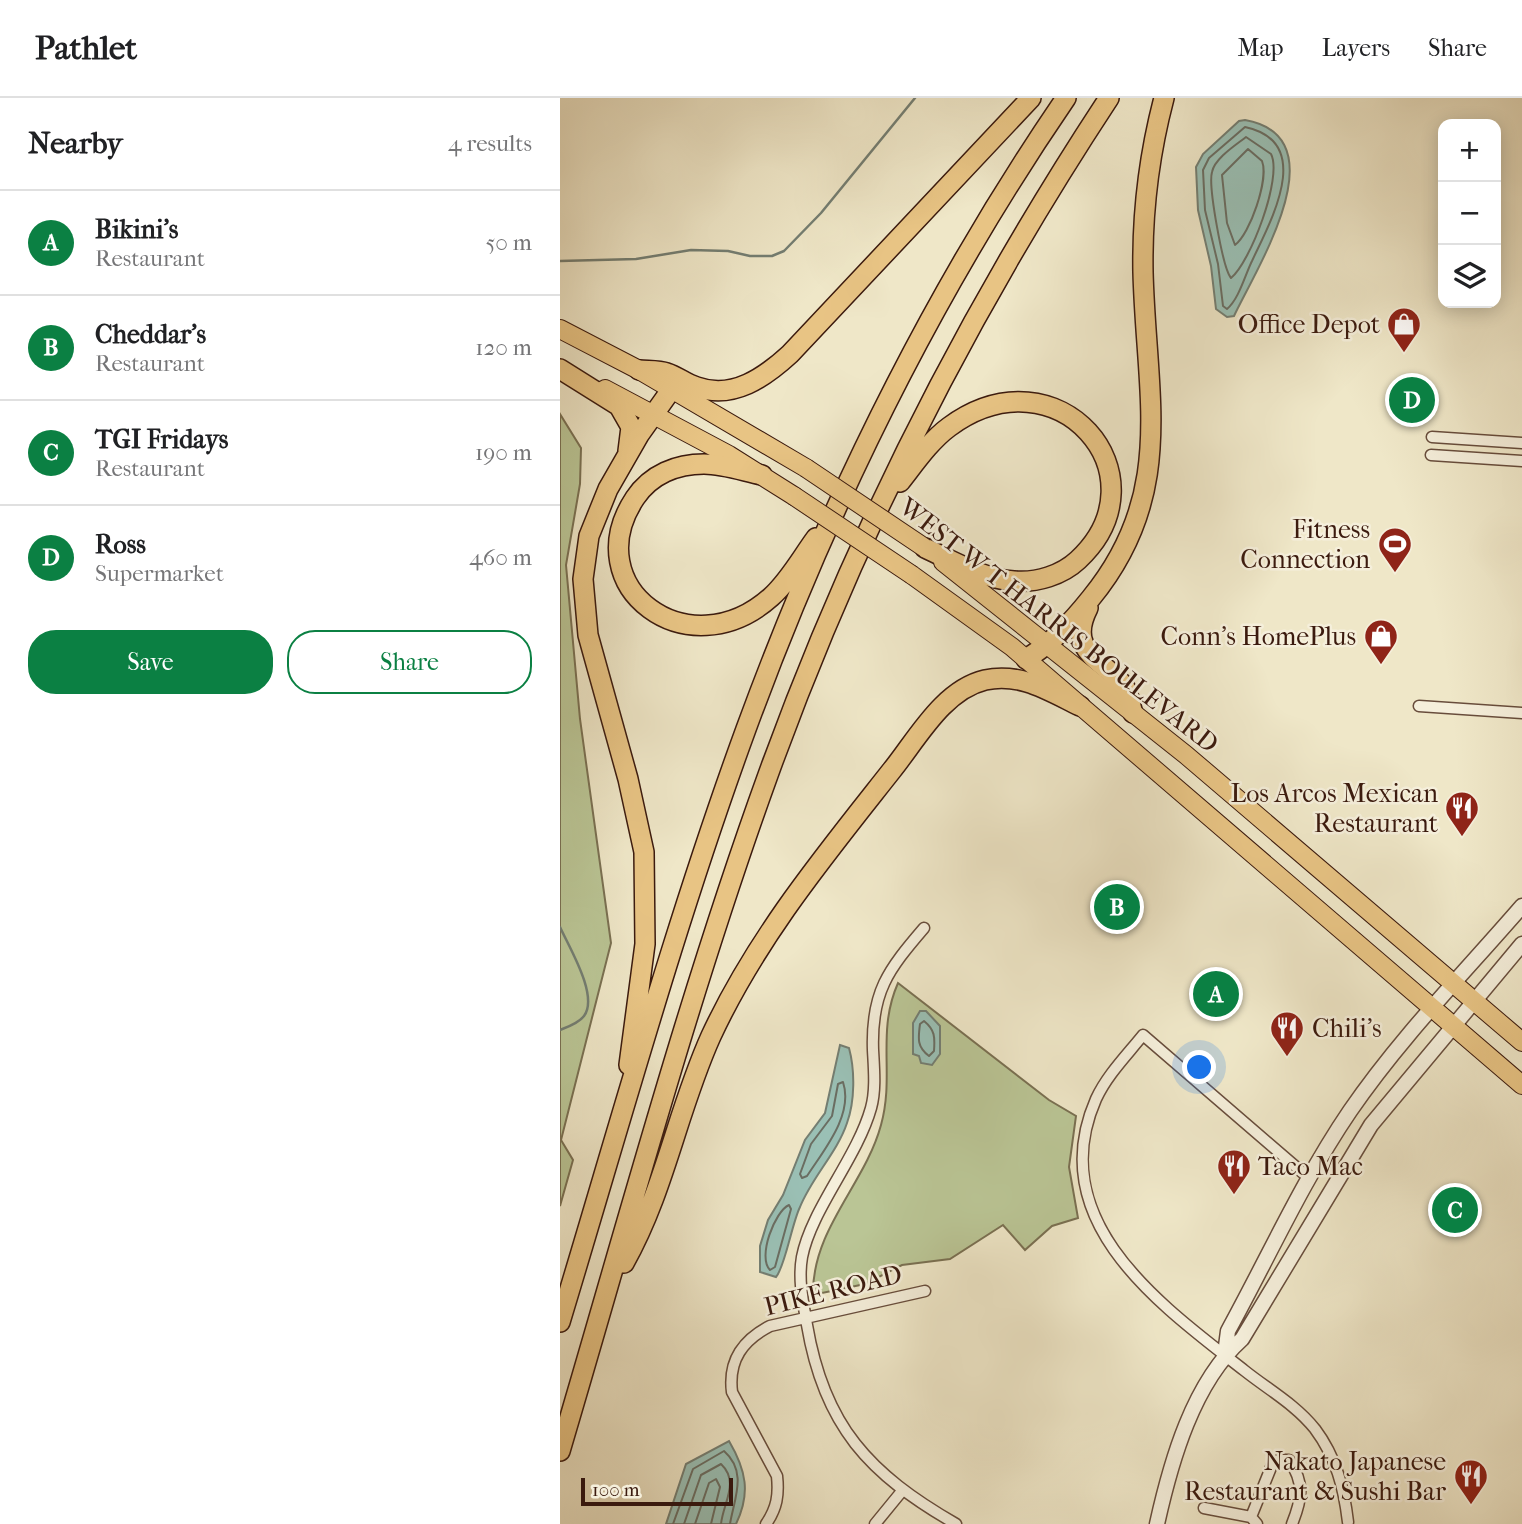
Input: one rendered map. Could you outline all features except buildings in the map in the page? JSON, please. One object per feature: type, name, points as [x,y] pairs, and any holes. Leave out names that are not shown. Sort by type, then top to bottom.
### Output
[{"type":"highway","points":[[639,370],[667,373],[694,387],[718,391],[745,386],[764,376],[800,344],[1031,98]]},
{"type":"highway","points":[[560,1322],[628,1094],[726,785],[787,624],[835,511],[886,407],[954,280],[1066,98]]},
{"type":"highway","points":[[560,1451],[706,959],[761,794],[827,628],[937,388],[985,299],[1109,98]]},
{"type":"highway","points":[[1133,713],[1126,688],[1094,660],[1081,640],[1081,621],[1096,592],[1125,550],[1143,506],[1148,480],[1151,424],[1143,235],[1149,167],[1164,98]]},
{"type":"highway","points":[[560,368],[619,406],[631,427],[628,452]]},
{"type":"highway","points":[[628,1094],[629,1050],[645,944],[644,852],[628,779],[588,635],[583,579],[589,536],[596,514],[628,452],[671,390]]},
{"type":"highway","points":[[882,505],[932,443],[948,428],[980,409],[1009,401],[1040,402],[1069,414],[1090,433],[1107,469],[1109,507],[1093,544],[1074,564],[1047,577],[1016,581],[984,574],[925,548]]},
{"type":"highway","points":[[762,475],[719,465],[690,465],[661,474],[638,494],[623,524],[620,554],[634,591],[653,612],[667,621],[698,627],[729,623],[745,616],[780,587],[835,511]]},
{"type":"highway","points":[[1026,659],[1049,644],[1096,592]]},
{"type":"highway","points":[[608,1291],[646,1223],[710,1040],[745,968],[790,900],[939,711],[960,691],[997,678],[1038,685],[1080,706]]},
{"type":"main road","name":"WEST W T HARRIS BOULEVARD","points":[[560,329],[639,370],[806,468],[925,548],[1133,713],[1522,1042]]},
{"type":"main road","name":"WEST W T HARRIS BOULEVARD","points":[[560,368],[652,414],[762,475],[912,575],[1026,659],[1522,1084]]},
{"type":"street","points":[[1432,437],[1522,443]]},
{"type":"street","points":[[1431,455],[1522,461]]},
{"type":"street","points":[[1419,706],[1522,713]]},
{"type":"street","points":[[1157,1524],[1178,1449],[1225,1354],[1228,1331],[1310,1179],[1351,1111],[1433,1008],[1522,906]]},
{"type":"street","points":[[924,928],[895,962],[876,998],[872,1022],[873,1102],[865,1128],[802,1256],[800,1283],[819,1378],[832,1409],[852,1441],[878,1472],[956,1524]]},
{"type":"street","points":[[1225,1354],[1242,1339],[1371,1125],[1522,944]]},
{"type":"street","points":[[1310,1179],[1143,1035],[1105,1083],[1096,1100],[1083,1149],[1087,1194],[1102,1235],[1124,1264],[1187,1324],[1290,1404],[1315,1429],[1341,1478],[1348,1522]]},
{"type":"street","name":"PIKE ROAD","points":[[766,1524],[775,1511],[779,1492],[777,1476],[737,1403],[731,1377],[734,1362],[752,1335],[770,1326],[806,1316],[925,1290]]},
{"type":"street","points":[[1204,1507],[1254,1521],[1272,1465],[1279,1460],[1289,1460],[1301,1481],[1301,1495],[1292,1524]]},
{"type":"street","points":[[874,1524],[902,1490]]},
{"type":"green space","points":[[560,414],[581,448],[580,484],[566,565],[580,719],[611,943],[561,1140],[573,1160],[560,1206]]},
{"type":"green space","points":[[898,983],[1049,1100],[1076,1116],[1069,1167],[1078,1218],[1052,1226],[1025,1250],[1003,1225],[950,1259],[902,1265],[865,1284],[822,1293],[813,1291],[822,1246],[864,1167],[881,1125],[885,1107],[888,1019]]},
{"type":"water","points":[[1245,120],[1273,131],[1287,151],[1290,177],[1284,207],[1272,238],[1234,316],[1227,317],[1216,309],[1211,266],[1198,210],[1196,167],[1203,154],[1239,121]]},
{"type":"water","points":[[920,1011],[926,1011],[940,1026],[940,1054],[932,1065],[921,1063],[919,1056],[913,1054],[913,1023]]},
{"type":"water","points":[[840,1045],[849,1048],[852,1066],[853,1095],[847,1123],[800,1207],[779,1272],[776,1277],[760,1272],[760,1246],[768,1220],[783,1195],[805,1140],[825,1113]]},
{"type":"water","points":[[729,1441],[743,1472],[745,1492],[736,1524],[666,1524],[686,1464]]},
{"type":"waterway","points":[[560,261],[636,259],[691,250],[728,251],[750,256],[772,256],[784,251],[821,213],[915,98]]},
{"type":"waterway","points":[[560,927],[581,972],[588,996],[588,1007],[584,1016],[560,1030]]},
{"type":"place","name":"Office Depot","points":[[1404,354]]},
{"type":"place","name":"Ross","points":[[1412,400]]},
{"type":"place","name":"Fitness Connection","points":[[1395,574]]},
{"type":"place","name":"Conn's HomePlus","points":[[1381,666]]},
{"type":"place","name":"Los Arcos Mexican Restaurant","points":[[1462,838]]},
{"type":"place","name":"Cheddar's","points":[[1117,907]]},
{"type":"place","name":"Bikini's","points":[[1216,994]]},
{"type":"place","name":"Chili's","points":[[1287,1058]]},
{"type":"place","name":"Taco Mac","points":[[1234,1196]]},
{"type":"place","name":"TGI Fridays","points":[[1455,1210]]},
{"type":"place","name":"Nakato Japanese Restaurant & Sushi Bar","points":[[1471,1506]]}]
